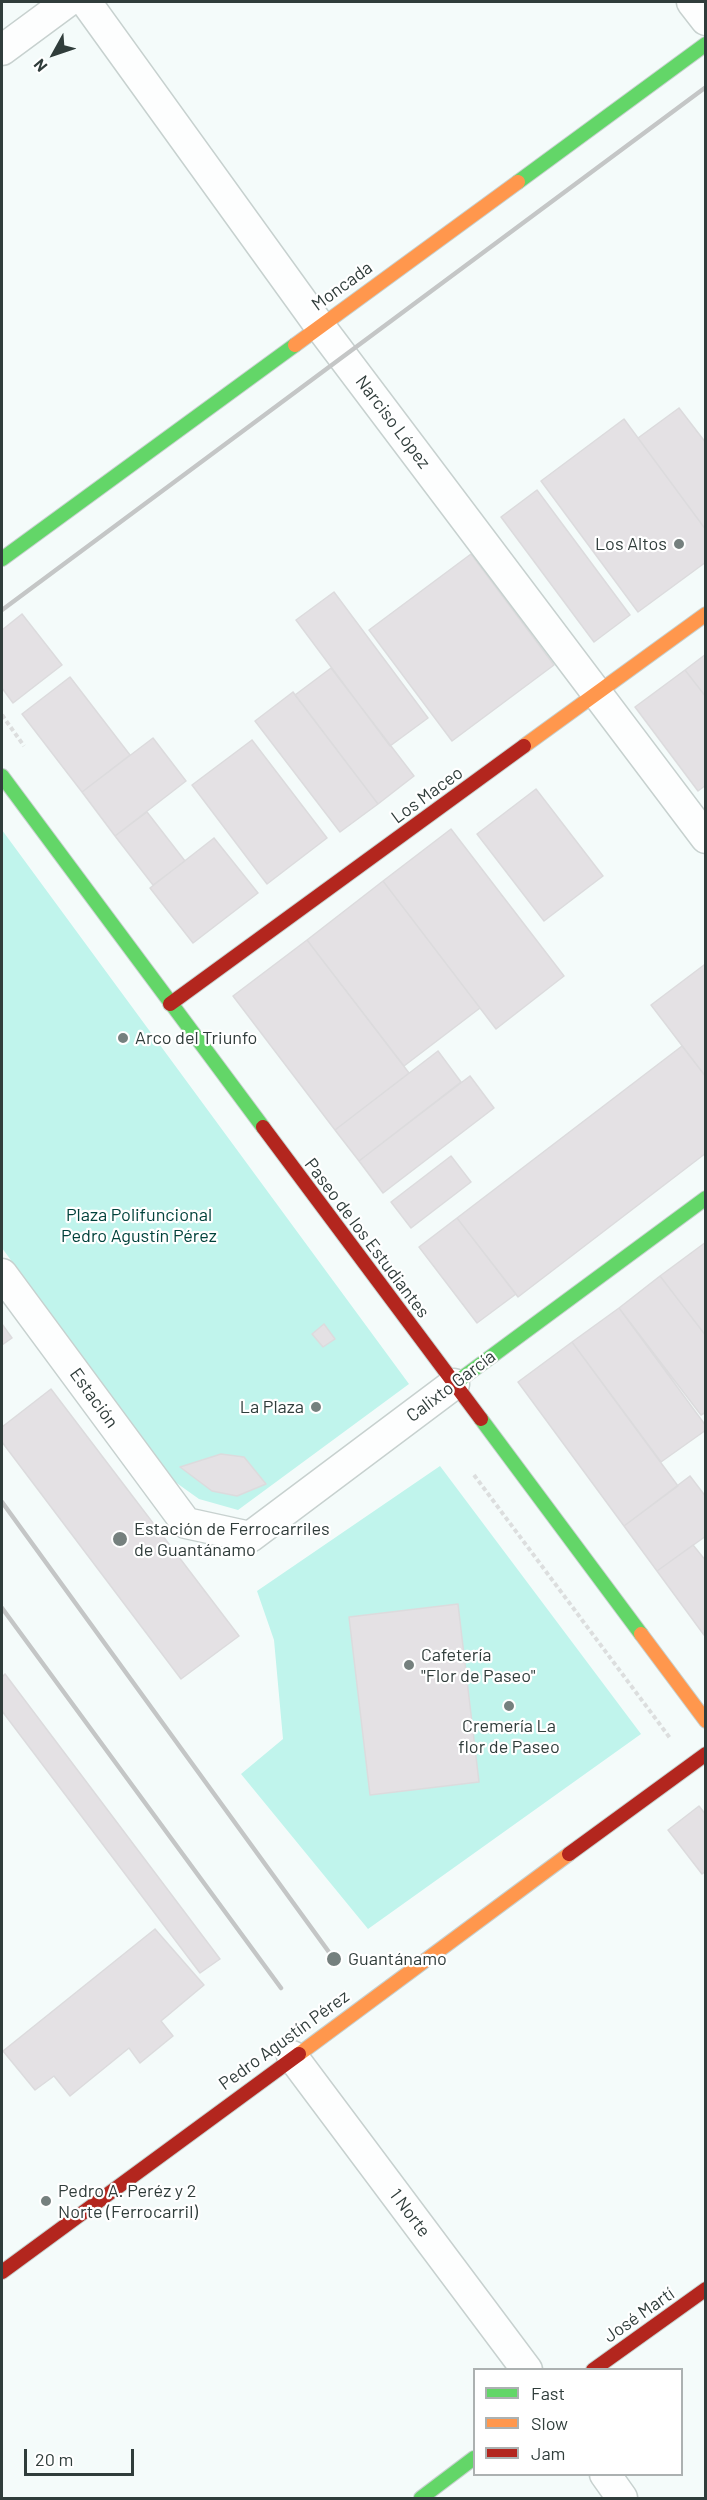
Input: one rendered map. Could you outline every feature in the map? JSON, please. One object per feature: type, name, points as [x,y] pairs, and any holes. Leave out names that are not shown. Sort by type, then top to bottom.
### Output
[{"type":"main road","name":"Moncada","points":[[2,559],[705,44]]},
{"type":"main road","name":"Los Maceo","points":[[170,1005],[705,614]]},
{"type":"main road","name":"Paseo de los Estudiantes","points":[[2,776],[170,1005],[705,1721]]},
{"type":"main road","name":"Calixto García","points":[[454,1384],[705,1198]]},
{"type":"main road","name":"Pedro Agustín Pérez","points":[[2,2272],[292,2056],[705,1754]]},
{"type":"main road","name":"José Martí","points":[[595,2368],[705,2289]]},
{"type":"main road","points":[[421,2499],[473,2459]]},
{"type":"street","points":[[2,50],[67,2]]},
{"type":"street","name":"Narciso López","points":[[86,2],[319,325],[705,838]]},
{"type":"street","points":[[692,2],[705,20]]},
{"type":"street","name":"Estación","points":[[2,1274],[186,1523]]},
{"type":"street","name":"Calixto García","points":[[186,1523],[249,1537],[454,1384]]},
{"type":"street","name":"1 Norte","points":[[292,2056],[526,2368]]},
{"type":"street","points":[[606,2476],[622,2499]]},
{"type":"green space","name":"Plaza Polifuncional Pedro Agustín Pérez","points":[[2,830],[409,1384],[238,1510],[199,1499],[171,1479],[2,1248]]},
{"type":"green space","points":[[440,1466],[641,1734],[368,1929],[241,1774],[283,1739],[274,1640],[257,1591]]},
{"type":"building","points":[[679,408],[706,443],[706,530],[638,438]]},
{"type":"building","points":[[624,419],[706,530],[706,562],[638,612],[541,481]]},
{"type":"building","points":[[537,490],[630,615],[594,642],[501,517]]},
{"type":"building","points":[[471,554],[554,665],[452,741],[369,630]]},
{"type":"building","points":[[334,592],[428,718],[390,746],[296,620]]},
{"type":"building","points":[[22,614],[62,665],[13,703],[2,688],[2,630]]},
{"type":"building","points":[[706,654],[706,697],[685,670]]},
{"type":"building","points":[[331,668],[414,776],[378,804],[295,695]]},
{"type":"building","points":[[685,670],[706,697],[706,785],[698,791],[635,707]]},
{"type":"building","points":[[70,677],[130,755],[82,792],[22,714]]},
{"type":"building","points":[[293,692],[378,804],[340,832],[255,721]]},
{"type":"building","points":[[153,738],[186,781],[115,836],[82,792]]},
{"type":"building","points":[[252,740],[327,838],[267,884],[192,785]]},
{"type":"building","points":[[536,789],[603,876],[544,921],[477,834]]},
{"type":"building","points":[[147,812],[185,861],[153,885],[115,836]]},
{"type":"building","points":[[451,829],[564,976],[496,1029],[383,881]]},
{"type":"building","points":[[214,838],[258,893],[193,943],[150,888]]},
{"type":"building","points":[[383,881],[480,1008],[404,1066],[307,940]]},
{"type":"building","points":[[307,940],[409,1073],[335,1130],[233,996]]},
{"type":"building","points":[[704,965],[706,967],[706,1077],[651,1005]]},
{"type":"building","points":[[682,1046],[706,1077],[706,1153],[518,1297],[457,1218]]},
{"type":"building","points":[[438,1051],[461,1082],[359,1161],[335,1130]]},
{"type":"building","points":[[470,1076],[494,1108],[383,1193],[359,1161]]},
{"type":"building","points":[[451,1156],[471,1182],[411,1228],[391,1202]]},
{"type":"building","points":[[457,1218],[516,1294],[477,1323],[419,1247]]},
{"type":"building","points":[[706,1242],[706,1336],[660,1276]]},
{"type":"building","points":[[660,1276],[706,1336],[706,1412],[701,1415],[619,1308]]},
{"type":"building","points":[[619,1308],[706,1426],[706,1430],[661,1462],[572,1342]]},
{"type":"building","points":[[2,1324],[12,1338],[2,1345]]},
{"type":"building","points":[[324,1324],[335,1339],[323,1347],[312,1334]]},
{"type":"building","points":[[572,1342],[678,1486],[624,1526],[518,1382]]},
{"type":"building","name":"Estación de Ferrocarriles de Guantánamo","points":[[51,1389],[239,1636],[181,1679],[2,1442],[2,1427]]},
{"type":"building","points":[[221,1454],[244,1457],[266,1484],[237,1496],[212,1491],[180,1467]]},
{"type":"building","points":[[690,1476],[706,1497],[706,1536],[657,1571],[624,1526]]},
{"type":"building","points":[[693,1545],[706,1561],[704,1635],[657,1571]]},
{"type":"building","points":[[458,1604],[479,1782],[370,1795],[349,1617]]},
{"type":"building","points":[[5,1674],[220,1959],[200,1973],[2,1711],[2,1677]]},
{"type":"building","points":[[699,1806],[706,1815],[706,1871],[702,1874],[668,1830]]},
{"type":"building","points":[[155,1929],[204,1985],[161,2021],[173,2036],[140,2063],[129,2048],[70,2096],[54,2076],[35,2090],[3,2051]]},
{"type":"railway","points":[[2,610],[706,87]]},
{"type":"railway","points":[[2,1502],[334,1959]]},
{"type":"railway","points":[[2,1608],[281,1988]]},
{"type":"traffic: fast","points":[[518,182],[706,44]]},
{"type":"traffic: fast","points":[[2,559],[295,345]]},
{"type":"traffic: fast","points":[[2,776],[263,1127]]},
{"type":"traffic: fast","points":[[454,1384],[706,1198]]},
{"type":"traffic: fast","points":[[481,1419],[641,1634]]},
{"type":"traffic: fast","points":[[421,2498],[473,2459]]},
{"type":"traffic: slow","points":[[295,345],[518,182]]},
{"type":"traffic: slow","points":[[524,746],[706,614]]},
{"type":"traffic: slow","points":[[641,1634],[706,1721]]},
{"type":"traffic: slow","points":[[299,2054],[569,1854]]},
{"type":"traffic: jam","points":[[170,1004],[524,746]]},
{"type":"traffic: jam","points":[[263,1127],[481,1419]]},
{"type":"traffic: jam","points":[[569,1854],[706,1754]]},
{"type":"traffic: jam","points":[[2,2272],[299,2054]]},
{"type":"traffic: jam","points":[[596,2368],[706,2289]]},
{"type":"place","name":"Los Altos","points":[[679,544]]},
{"type":"place","name":"Arco del Triunfo","points":[[123,1038]]},
{"type":"place","name":"La Plaza","points":[[316,1407]]},
{"type":"place","name":"Estación de Ferrocarriles de Guantánamo","points":[[120,1539]]},
{"type":"place","name":"Cafetería \"Flor de Paseo\"","points":[[409,1665]]},
{"type":"place","name":"Cremería La flor de Paseo","points":[[509,1706]]},
{"type":"place","name":"Guantánamo","points":[[334,1959]]},
{"type":"place","name":"Pedro A. Peréz y 2 Norte (Ferrocarril)","points":[[46,2201]]}]
